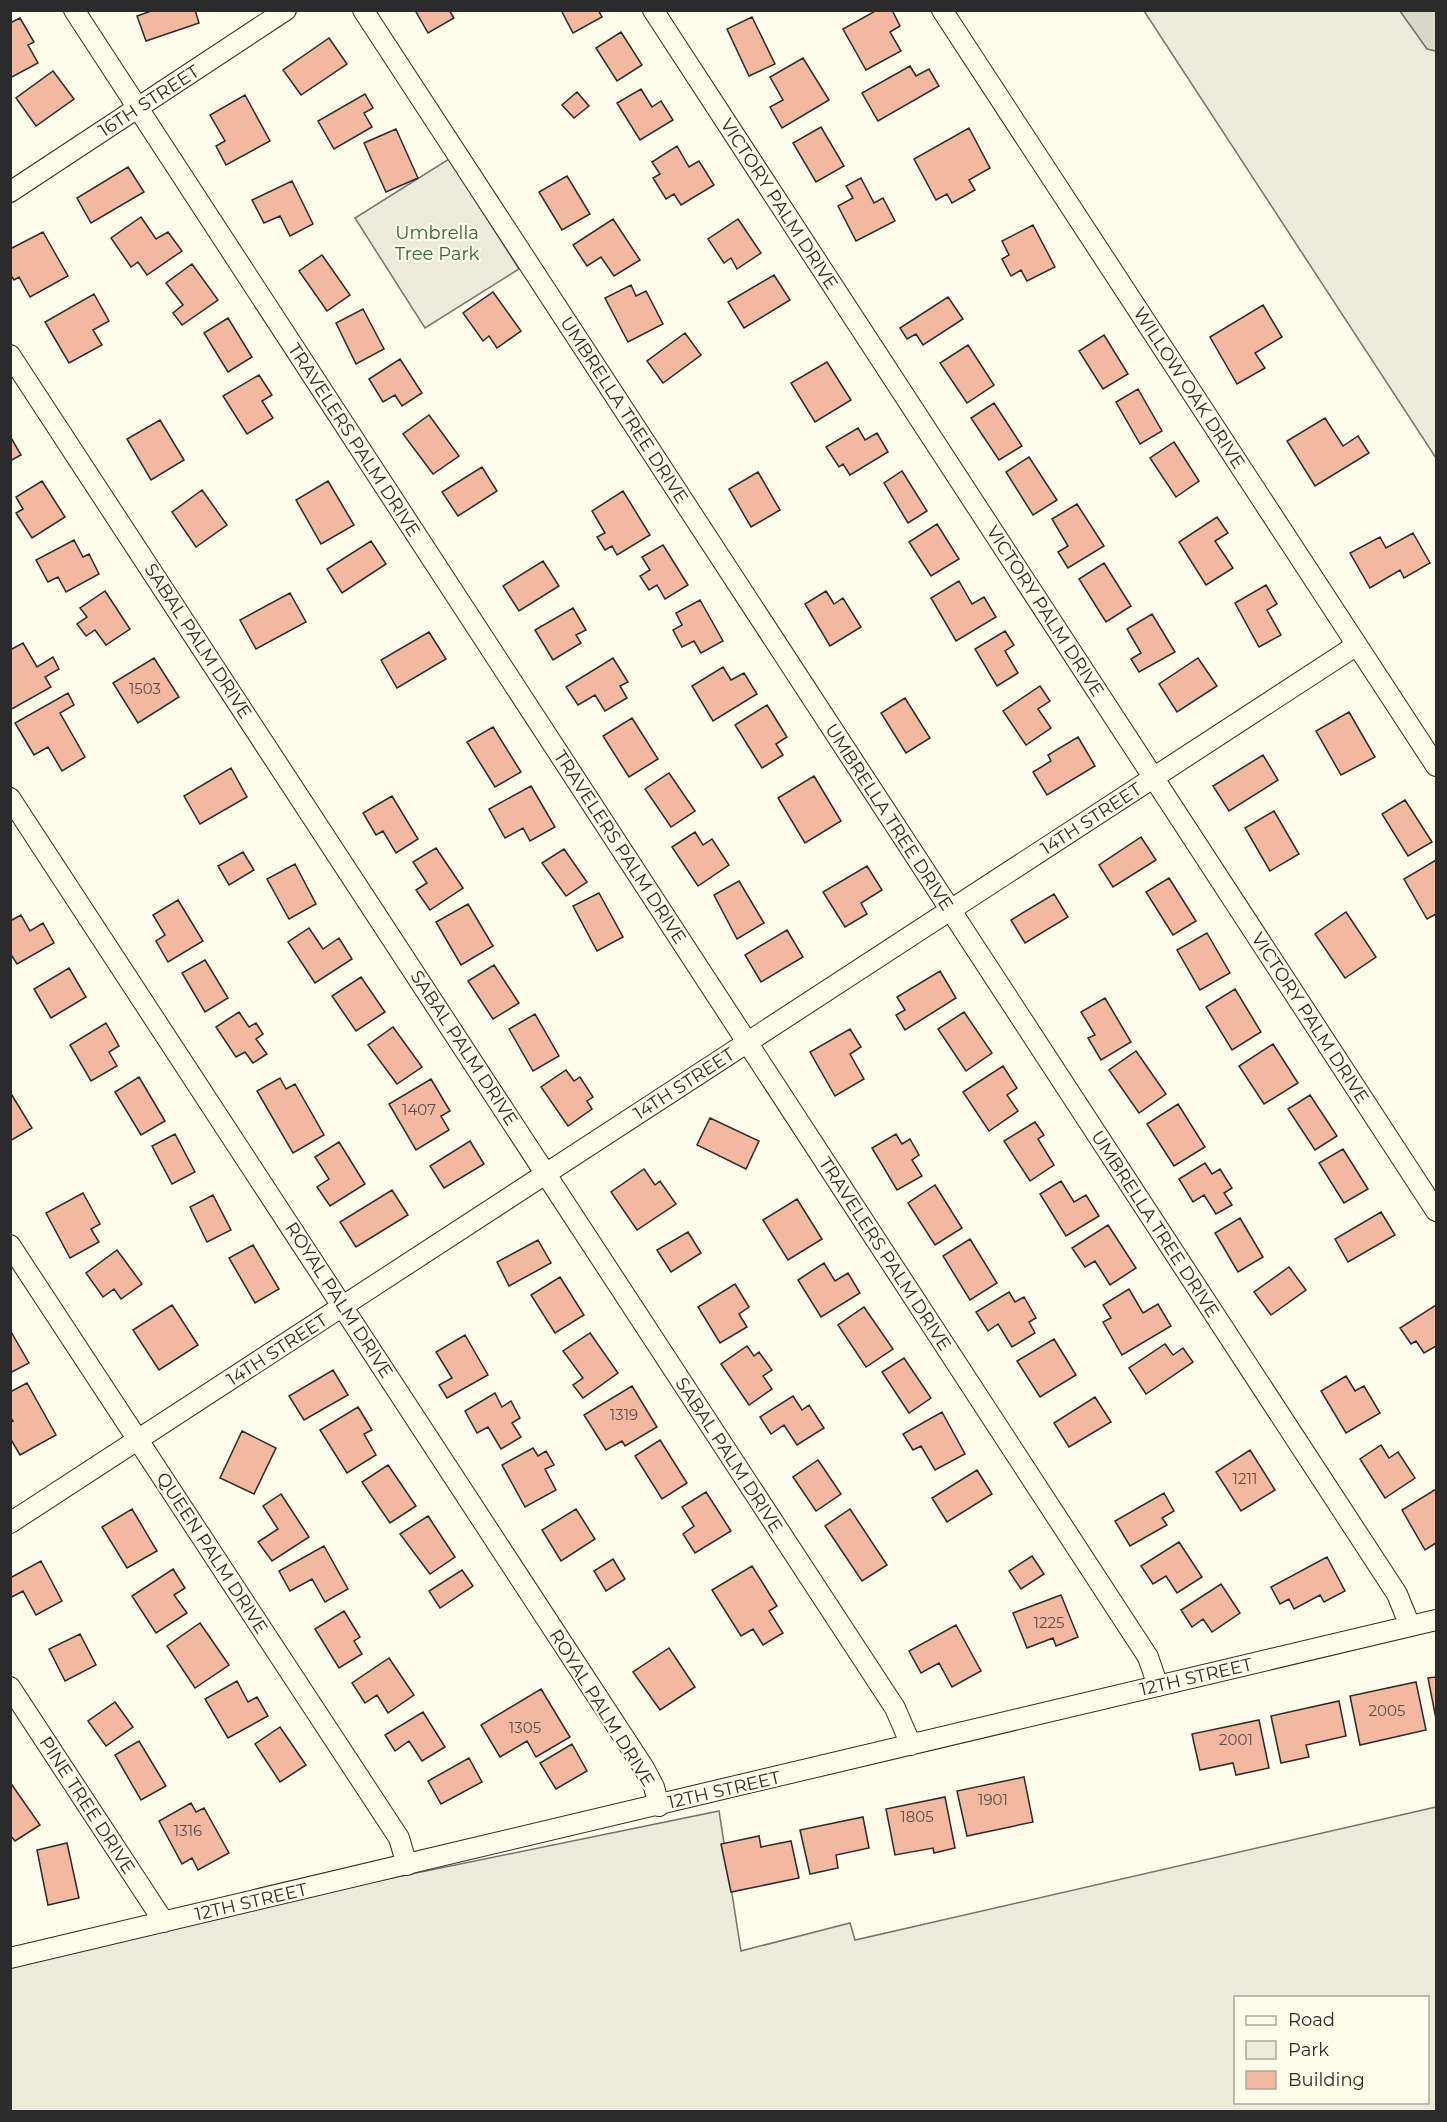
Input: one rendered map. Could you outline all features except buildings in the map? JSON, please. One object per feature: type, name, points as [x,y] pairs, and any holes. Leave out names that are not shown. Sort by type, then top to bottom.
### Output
[{"type":"street","name":"TRAVELERS PALM DRIVE","points":[[74,10],[1148,1657],[1158,1686]]},
{"type":"street","name":"16TH STREET","points":[[10,192],[286,10]]},
{"type":"street","name":"UMBRELLA TREE DRIVE","points":[[363,10],[1397,1594],[1410,1626]]},
{"type":"street","name":"VICTORY PALM DRIVE","points":[[654,10],[1437,1211]]},
{"type":"street","name":"WILLOW OAK DRIVE","points":[[942,10],[1437,766]]},
{"type":"street","name":"SABAL PALM DRIVE","points":[[10,355],[895,1708],[911,1745]]},
{"type":"street","name":"14TH STREET","points":[[10,1523],[1357,645]]},
{"type":"street","name":"ROYAL PALM DRIVE","points":[[10,798],[644,1768],[654,1787],[659,1806]]},
{"type":"street","name":"QUEEN PALM DRIVE","points":[[10,1245],[399,1838],[407,1865]]},
{"type":"street","name":"12TH STREET","points":[[10,1958],[1437,1620]]},
{"type":"street","name":"PINE TREE DRIVE","points":[[10,1687],[164,1922]]},
{"type":"green space","points":[[1144,11],[1400,11],[1427,48],[1436,51],[1436,458]]},
{"type":"green space","name":"Umbrella Tree Park","points":[[449,159],[519,269],[425,328],[355,218]]},
{"type":"green space","points":[[1436,1807],[1436,2111],[11,2111],[10,1957],[31,1952],[719,1811],[741,1951],[850,1923],[855,1940]]},
{"type":"shaded area","points":[[1400,11],[1436,11],[1436,51],[1427,49]]}]
